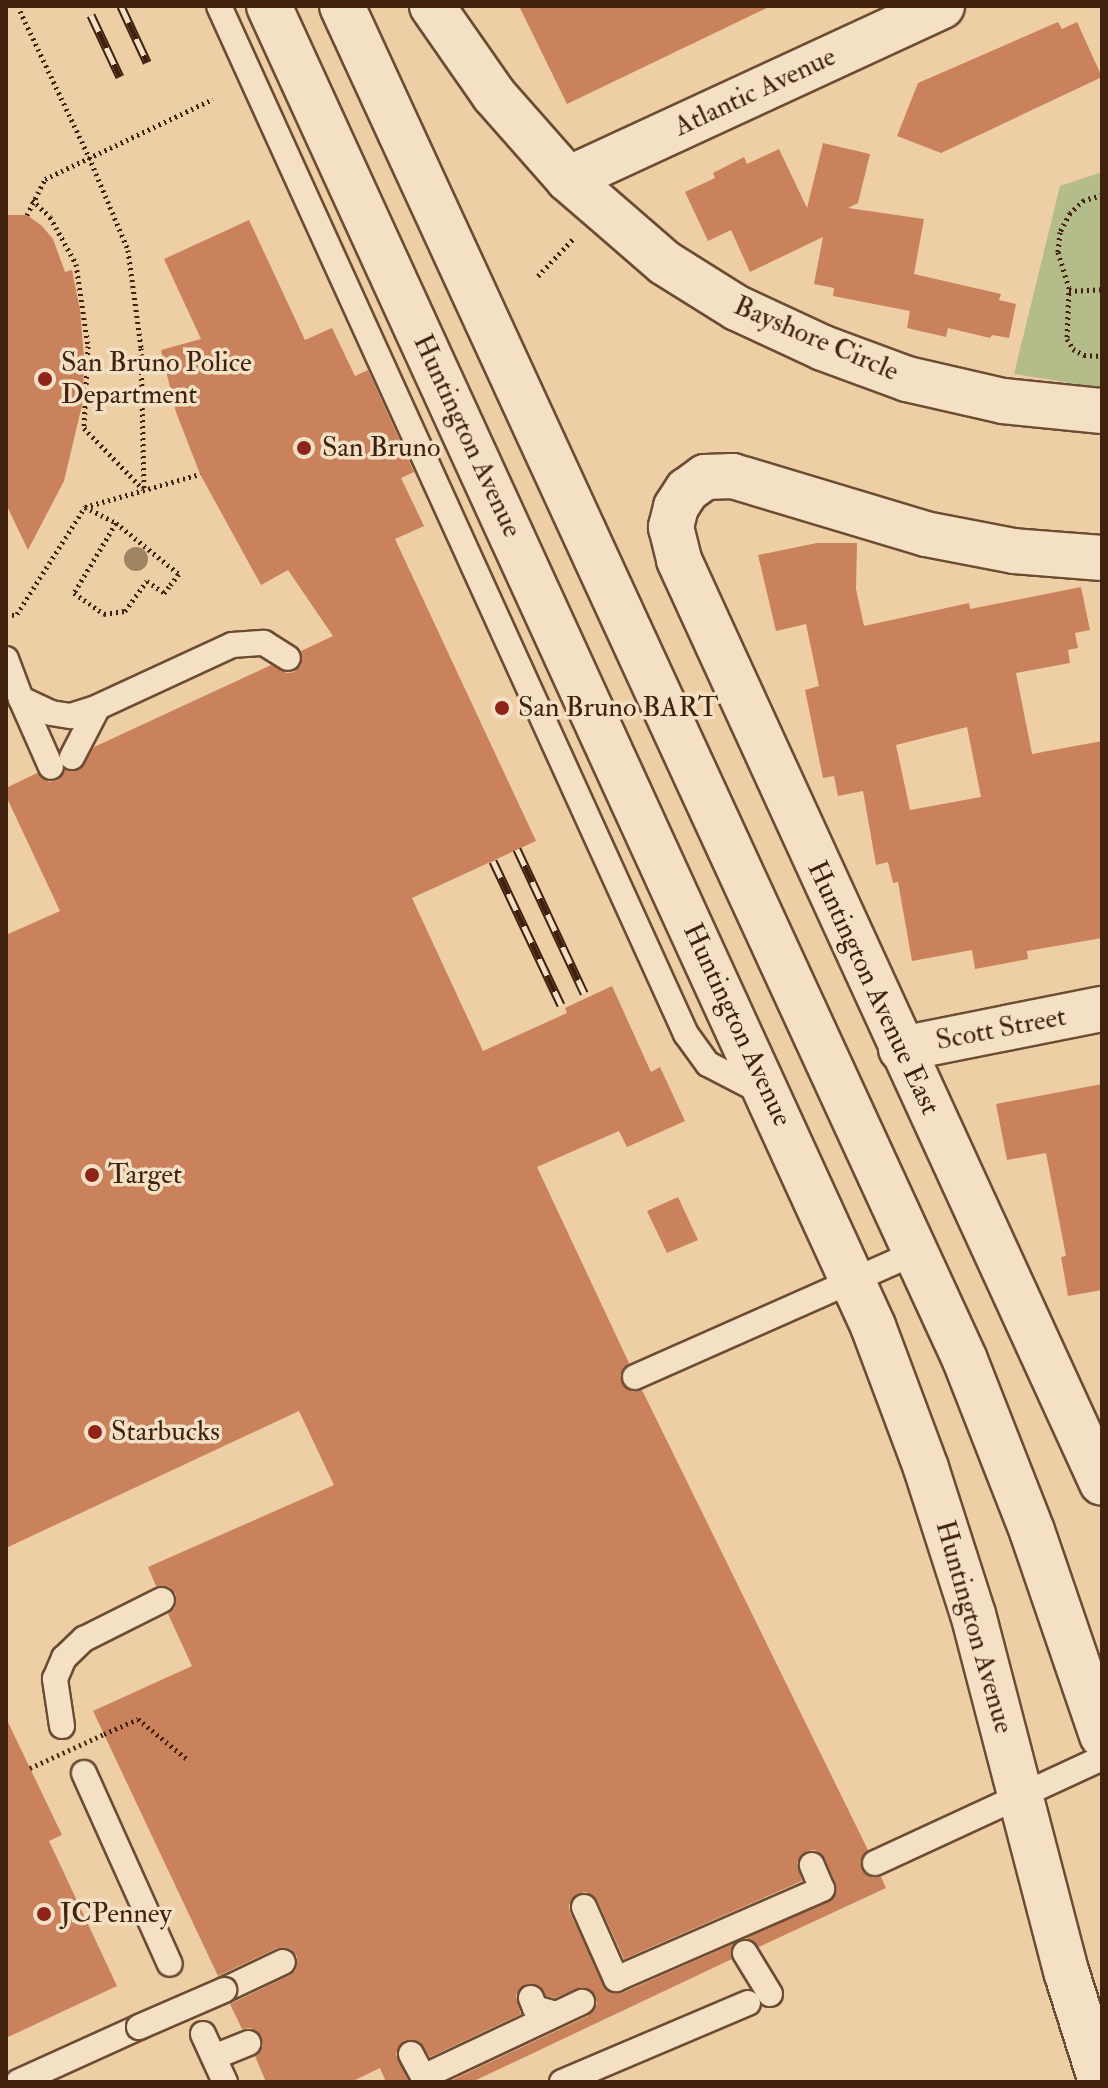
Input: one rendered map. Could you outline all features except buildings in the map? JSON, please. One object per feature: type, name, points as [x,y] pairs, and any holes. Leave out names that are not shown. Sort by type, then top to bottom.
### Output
[{"type":"street","name":"Huntington Avenue","points":[[269,6],[853,1281],[943,1517],[1022,1796],[1067,1974],[1101,2082]]},
{"type":"street","points":[[342,6],[917,1252],[1000,1444],[1102,1735]]},
{"type":"street","points":[[432,6],[494,95],[568,179]]},
{"type":"street","name":"Atlantic Avenue","points":[[568,179],[942,6]]},
{"type":"street","name":"Bayshore Circle","points":[[568,179],[665,263],[737,308],[823,348],[907,379],[989,398],[1102,411]]},
{"type":"street","name":"Huntington Avenue East","points":[[1102,558],[1014,551],[926,534],[733,476],[705,477],[687,490],[676,507],[671,527],[679,560],[1102,1483]]},
{"type":"street","name":"Scott Street","points":[[901,1049],[1102,1009]]},
{"type":"lane","points":[[219,6],[229,34],[686,1034],[708,1064],[770,1096]]},
{"type":"lane","points":[[21,699],[51,713],[71,716],[98,707],[232,645],[264,643],[288,658]]},
{"type":"lane","points":[[6,659],[21,699],[62,762],[98,707]]},
{"type":"lane","points":[[635,1377],[917,1252]]},
{"type":"lane","points":[[62,1726],[55,1679],[64,1658],[84,1639],[162,1600]]},
{"type":"lane","points":[[875,1863],[1102,1758]]},
{"type":"lane","points":[[84,1773],[170,1964]]},
{"type":"lane","points":[[584,1907],[616,1979],[822,1889],[812,1865]]},
{"type":"lane","points":[[562,2082],[759,1998],[745,1953]]},
{"type":"lane","points":[[18,2082],[283,1962]]},
{"type":"lane","points":[[531,1998],[535,2008],[556,2014]]},
{"type":"lane","points":[[411,2054],[423,2077],[582,2002]]},
{"type":"lane","points":[[203,2034],[225,2082]]},
{"type":"lane","points":[[214,2057],[248,2043]]},
{"type":"path","points":[[20,11],[89,157],[128,250],[141,348],[144,490]]},
{"type":"path","points":[[27,215],[45,179],[213,99]]},
{"type":"path","points":[[1102,195],[1084,200],[1060,232],[1058,252],[1069,291],[1067,339],[1073,349],[1084,355],[1102,356]]},
{"type":"path","points":[[32,200],[50,217],[76,264],[88,346],[84,428],[144,490]]},
{"type":"path","points":[[538,276],[601,209]]},
{"type":"path","points":[[1069,291],[1102,289]]},
{"type":"path","points":[[6,616],[17,614],[85,507],[200,474]]},
{"type":"path","points":[[85,507],[116,523],[179,574],[164,593],[147,581],[125,611],[104,614],[74,593],[116,523]]},
{"type":"path","points":[[30,1768],[138,1719],[187,1759]]},
{"type":"green space","points":[[1102,172],[1102,388],[1014,374],[1060,186]]},
{"type":"railway","points":[[121,6],[147,62]]},
{"type":"railway","points":[[91,15],[120,77]]},
{"type":"railway","points":[[517,849],[584,993]]},
{"type":"railway","points":[[493,861],[561,1005]]},
{"type":"place","name":"San Bruno Police Department","points":[[45,379]]},
{"type":"place","name":"San Bruno","points":[[304,448]]},
{"type":"place","name":"San Bruno BART","points":[[502,708]]},
{"type":"place","name":"Target","points":[[92,1175]]},
{"type":"place","name":"Starbucks","points":[[95,1432]]},
{"type":"place","name":"JCPenney","points":[[44,1914]]}]
